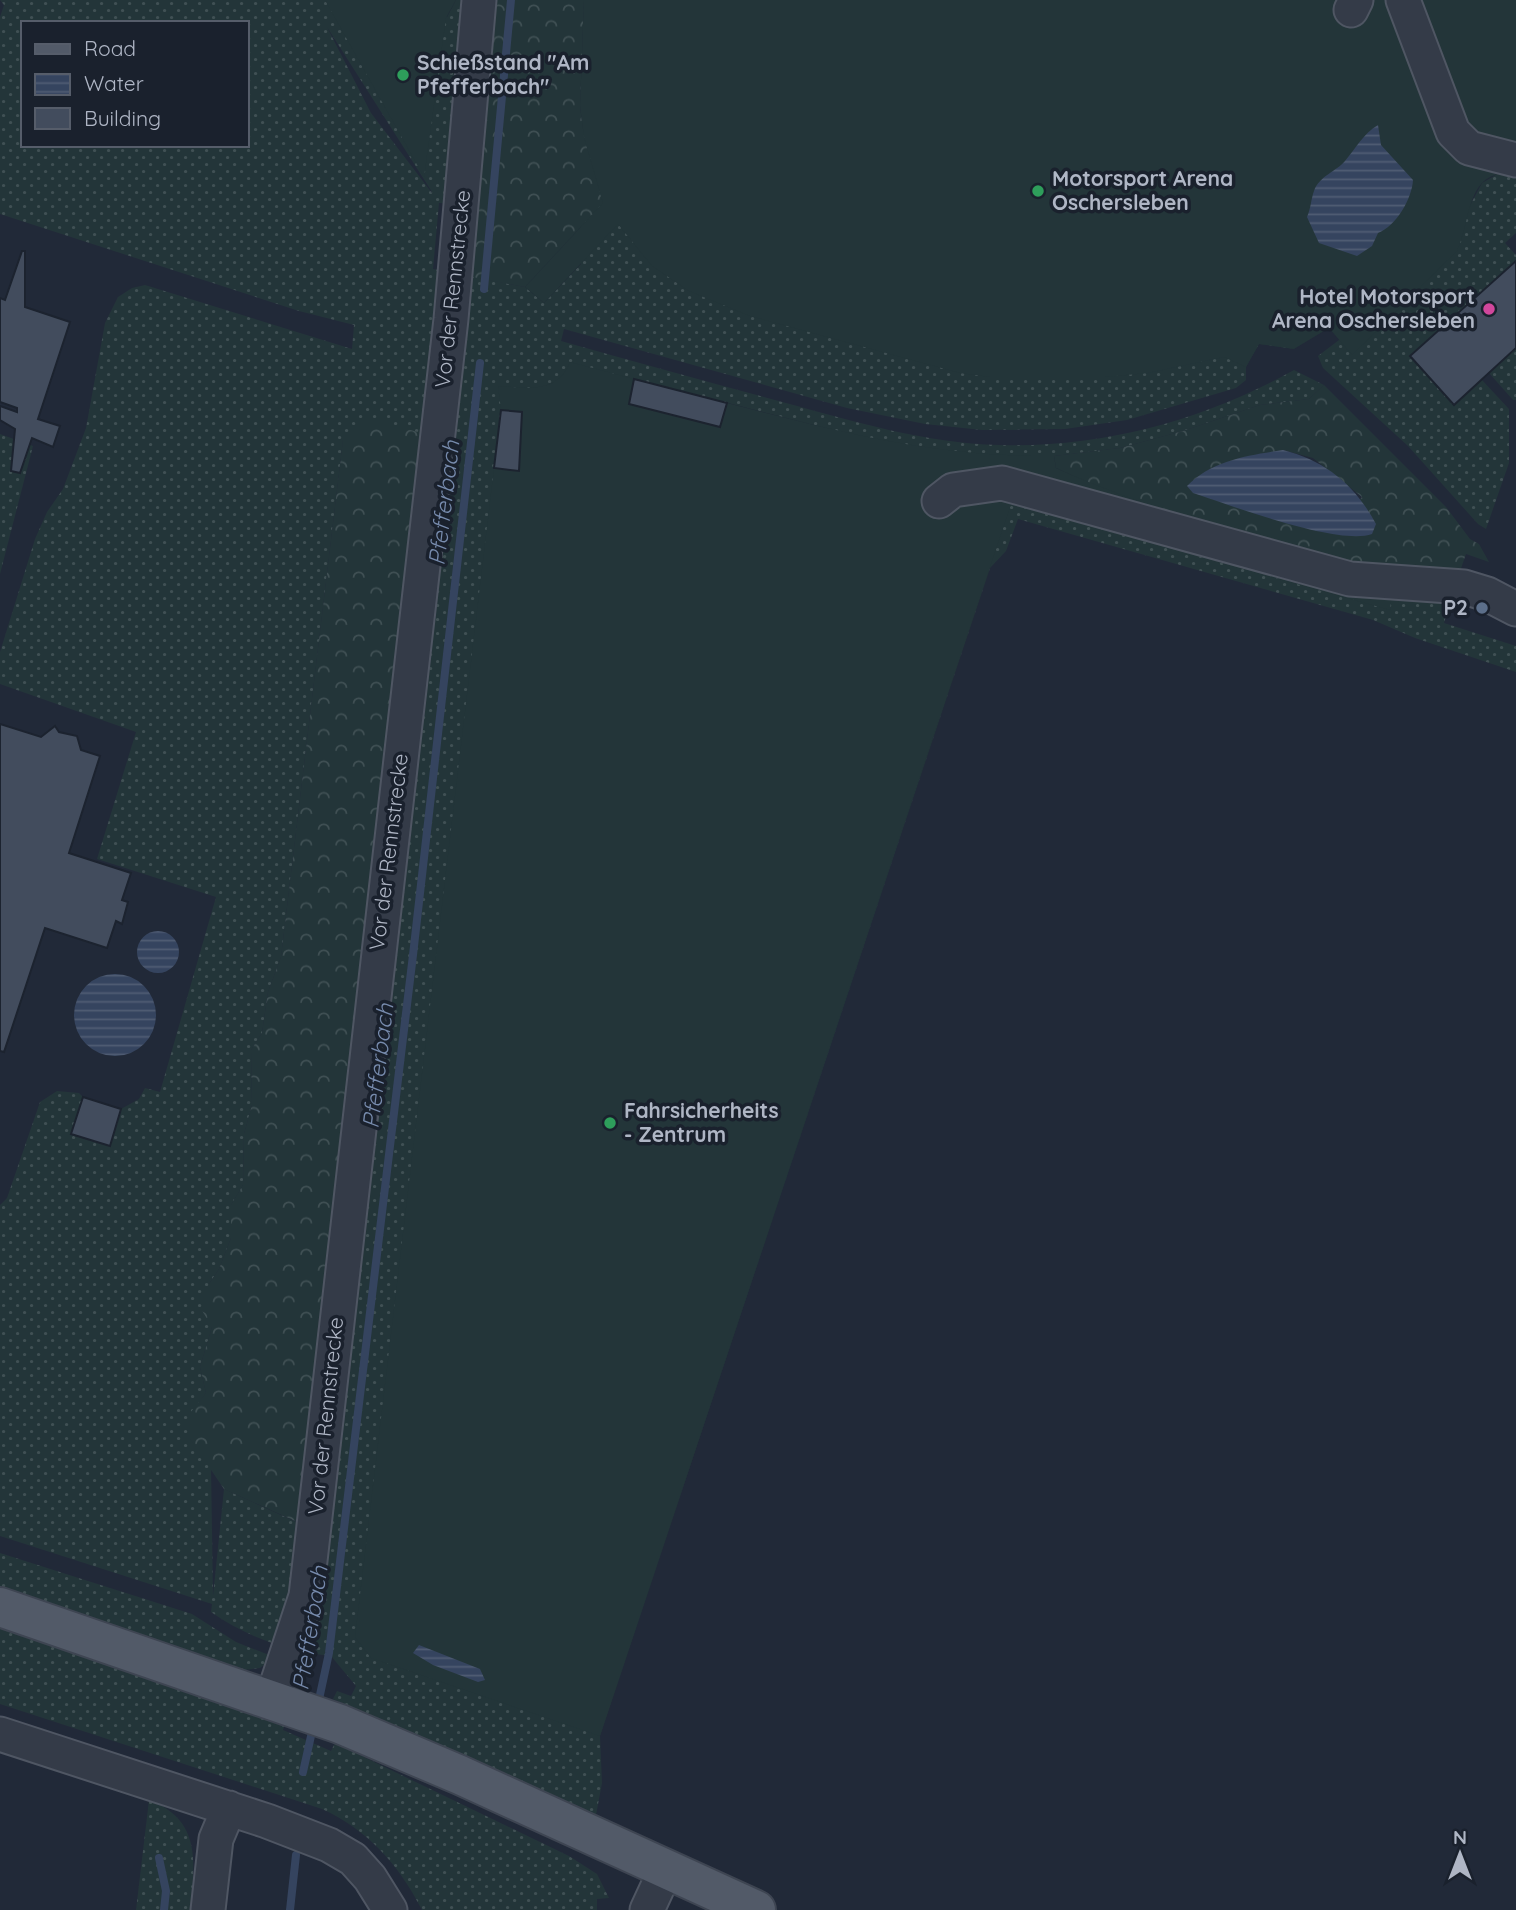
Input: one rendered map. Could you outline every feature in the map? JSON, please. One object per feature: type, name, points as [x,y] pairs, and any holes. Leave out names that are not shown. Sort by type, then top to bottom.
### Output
[{"type":"main road","points":[[0,1607],[340,1724],[756,1910]]},
{"type":"street","name":"Vor der Rennstrecke","points":[[286,1704],[306,1596],[452,319],[479,0]]},
{"type":"street","points":[[1403,0],[1453,132],[1469,148],[1516,160]]},
{"type":"street","points":[[939,501],[953,490],[1002,483],[1350,579],[1464,587],[1487,594],[1516,609]]},
{"type":"street","points":[[0,1734],[229,1808],[329,1845],[353,1859],[370,1878],[390,1910]]},
{"type":"street","points":[[208,1910],[216,1839],[229,1808]]},
{"type":"street","points":[[647,1910],[666,1869]]},
{"type":"green space","points":[[0,0],[429,0],[447,17],[456,0],[471,0],[453,204],[439,203],[433,269],[525,287],[544,303],[581,264],[584,0],[1294,349],[1259,344],[1246,367],[1246,380],[1236,388],[1127,420],[1065,429],[982,430],[925,424],[847,408],[564,329],[561,341],[891,430],[944,440],[999,445],[1076,442],[1151,427],[1224,403],[1294,370],[1324,385],[1309,399],[1260,405],[1183,431],[1120,448],[1054,456],[993,471],[635,379],[556,382],[543,387],[974,491],[1453,593],[1444,623],[1516,646],[1516,672],[1415,638],[1373,620],[1018,519],[1006,551],[990,568],[600,1736],[602,1783],[596,1815],[333,1699],[337,1691],[351,1696],[356,1686],[331,1656],[299,1651],[253,1636],[211,1612],[212,1604],[0,1536],[0,1205],[7,1198],[40,1102],[57,1091],[79,1093],[83,1097],[72,1134],[110,1146],[121,1109],[139,1099],[145,1088],[160,1092],[216,897],[97,859],[136,732],[0,684],[0,652],[35,539],[47,512],[63,489],[86,428],[105,323],[118,297],[132,288],[145,285],[352,349],[354,325],[299,311],[0,214],[0,17],[4,5]],"holes":[[[327,27],[432,192],[432,193],[371,113]],[[343,440],[303,1525],[224,1489],[213,1596],[211,1467],[190,1439],[191,1413],[206,1393],[200,1367],[212,1327],[209,1284],[219,1269],[231,1238],[231,1205],[243,1185],[244,1134],[252,1105],[251,1050],[262,1033],[268,992],[281,957]]]},
{"type":"green space","name":"Schießstand \"Am Pfefferbach\"","points":[[325,0],[456,0],[446,18],[424,177]]},
{"type":"green space","points":[[485,0],[584,0],[580,106],[584,137],[603,203],[525,287],[462,275]]},
{"type":"green space","name":"Motorsport Arena Oschersleben","points":[[584,0],[1516,0],[1516,174],[1499,174],[1487,179],[1479,187],[1457,251],[1352,355],[1329,328],[1294,349],[1259,344],[1246,367],[1224,357],[1148,373],[1105,377],[990,377],[960,373],[750,316],[689,291],[652,266],[618,224],[544,303],[525,287],[603,203],[584,137],[580,106]]},
{"type":"green space","points":[[1501,172],[1516,174],[1516,233],[1505,243],[1516,255],[1516,260],[1410,356],[1454,405],[1482,380],[1509,409],[1509,463],[1486,529],[1478,524],[1408,446],[1323,368],[1318,356],[1339,340],[1468,209],[1482,183]]},
{"type":"green space","points":[[1516,348],[1516,400],[1513,400],[1489,373]]},
{"type":"green space","name":"Fahrsicherheits - Zentrum","points":[[570,362],[634,379],[629,404],[719,427],[727,403],[888,441],[968,452],[1054,456],[1056,468],[1173,512],[1374,568],[1394,566],[1390,610],[1011,504],[600,1736],[371,1658],[355,1637],[501,410],[498,386],[530,388],[549,384],[558,380]]},
{"type":"green space","points":[[1324,385],[1446,507],[1470,539],[1479,544],[1489,562],[1466,554],[1458,577],[1374,568],[1155,507],[1104,490],[1056,468],[1054,456],[1120,448],[1183,431],[1260,405],[1309,399]],"holes":[[[1283,450],[1313,458],[1362,497],[1333,532],[1257,514]]]},
{"type":"green space","points":[[369,418],[421,433],[304,1525],[224,1489],[190,1439],[190,1413],[206,1393],[200,1367],[212,1327],[201,1309],[209,1284],[219,1269],[231,1238],[231,1205],[243,1185],[244,1134],[252,1105],[251,1050],[262,1033],[268,992],[281,957],[343,440]]},
{"type":"green space","points":[[0,434],[33,446],[0,574]]},
{"type":"green space","points":[[0,1553],[192,1614],[236,1642],[274,1657],[260,1668],[236,1671],[0,1594]]},
{"type":"green space","points":[[0,1624],[286,1721],[283,1730],[331,1751],[335,1743],[569,1856],[597,1874],[609,1898],[597,1899],[597,1910],[422,1910],[403,1878],[381,1851],[354,1827],[322,1809],[0,1704]]},
{"type":"green space","points":[[149,1800],[166,1809],[187,1831],[193,1860],[190,1910],[136,1910]]},
{"type":"water","points":[[1378,125],[1381,145],[1413,180],[1412,187],[1397,218],[1378,233],[1372,246],[1357,256],[1319,243],[1307,217],[1316,186],[1342,165],[1364,137]]},
{"type":"water","points":[[1283,450],[1326,468],[1349,486],[1376,524],[1372,534],[1356,536],[1310,529],[1193,493],[1187,486],[1208,470],[1232,460]]},
{"type":"water","points":[[158,931],[173,937],[179,952],[173,967],[158,973],[143,967],[137,952],[143,937]]},
{"type":"water","points":[[115,974],[131,977],[144,986],[153,999],[156,1015],[153,1031],[144,1044],[131,1053],[115,1056],[99,1053],[86,1044],[77,1031],[74,1015],[77,999],[86,986],[99,977]]},
{"type":"water","points":[[419,1645],[480,1669],[485,1680],[478,1682],[433,1665],[413,1653]]},
{"type":"building","points":[[22,251],[25,251],[25,307],[70,322],[38,419],[60,426],[53,447],[32,438],[20,473],[11,471],[15,429],[0,420],[0,406],[17,412],[17,408],[0,402],[0,298],[5,300]]},
{"type":"building","name":"Hotel Motorsport Arena Oschersleben","points":[[1516,261],[1516,348],[1454,405],[1410,356]]},
{"type":"building","points":[[634,379],[727,403],[720,427],[629,404]]},
{"type":"building","points":[[501,410],[522,412],[519,471],[494,468]]},
{"type":"building","points":[[0,724],[41,737],[55,726],[59,732],[77,736],[81,750],[100,756],[69,853],[131,873],[122,900],[128,902],[122,924],[116,921],[107,948],[45,928],[4,1052],[0,1051]]},
{"type":"building","points":[[83,1097],[121,1109],[110,1146],[71,1134]]},
{"type":"waterway","name":"Pfefferbach","points":[[484,289],[511,0]]},
{"type":"waterway","name":"Pfefferbach","points":[[318,1704],[329,1653],[413,955],[480,363]]},
{"type":"waterway","name":"Pfefferbach","points":[[303,1772],[313,1727]]},
{"type":"waterway","name":"Pfefferbach","points":[[290,1910],[296,1855]]},
{"type":"waterway","points":[[159,1858],[166,1891],[164,1910]]},
{"type":"place","name":"Schießstand \"Am Pfefferbach\"","points":[[403,75]]},
{"type":"place","name":"Motorsport Arena Oschersleben","points":[[1038,191]]},
{"type":"place","name":"Hotel Motorsport Arena Oschersleben","points":[[1489,309]]},
{"type":"place","name":"P2","points":[[1482,608]]},
{"type":"place","name":"Fahrsicherheits - Zentrum","points":[[610,1123]]}]
